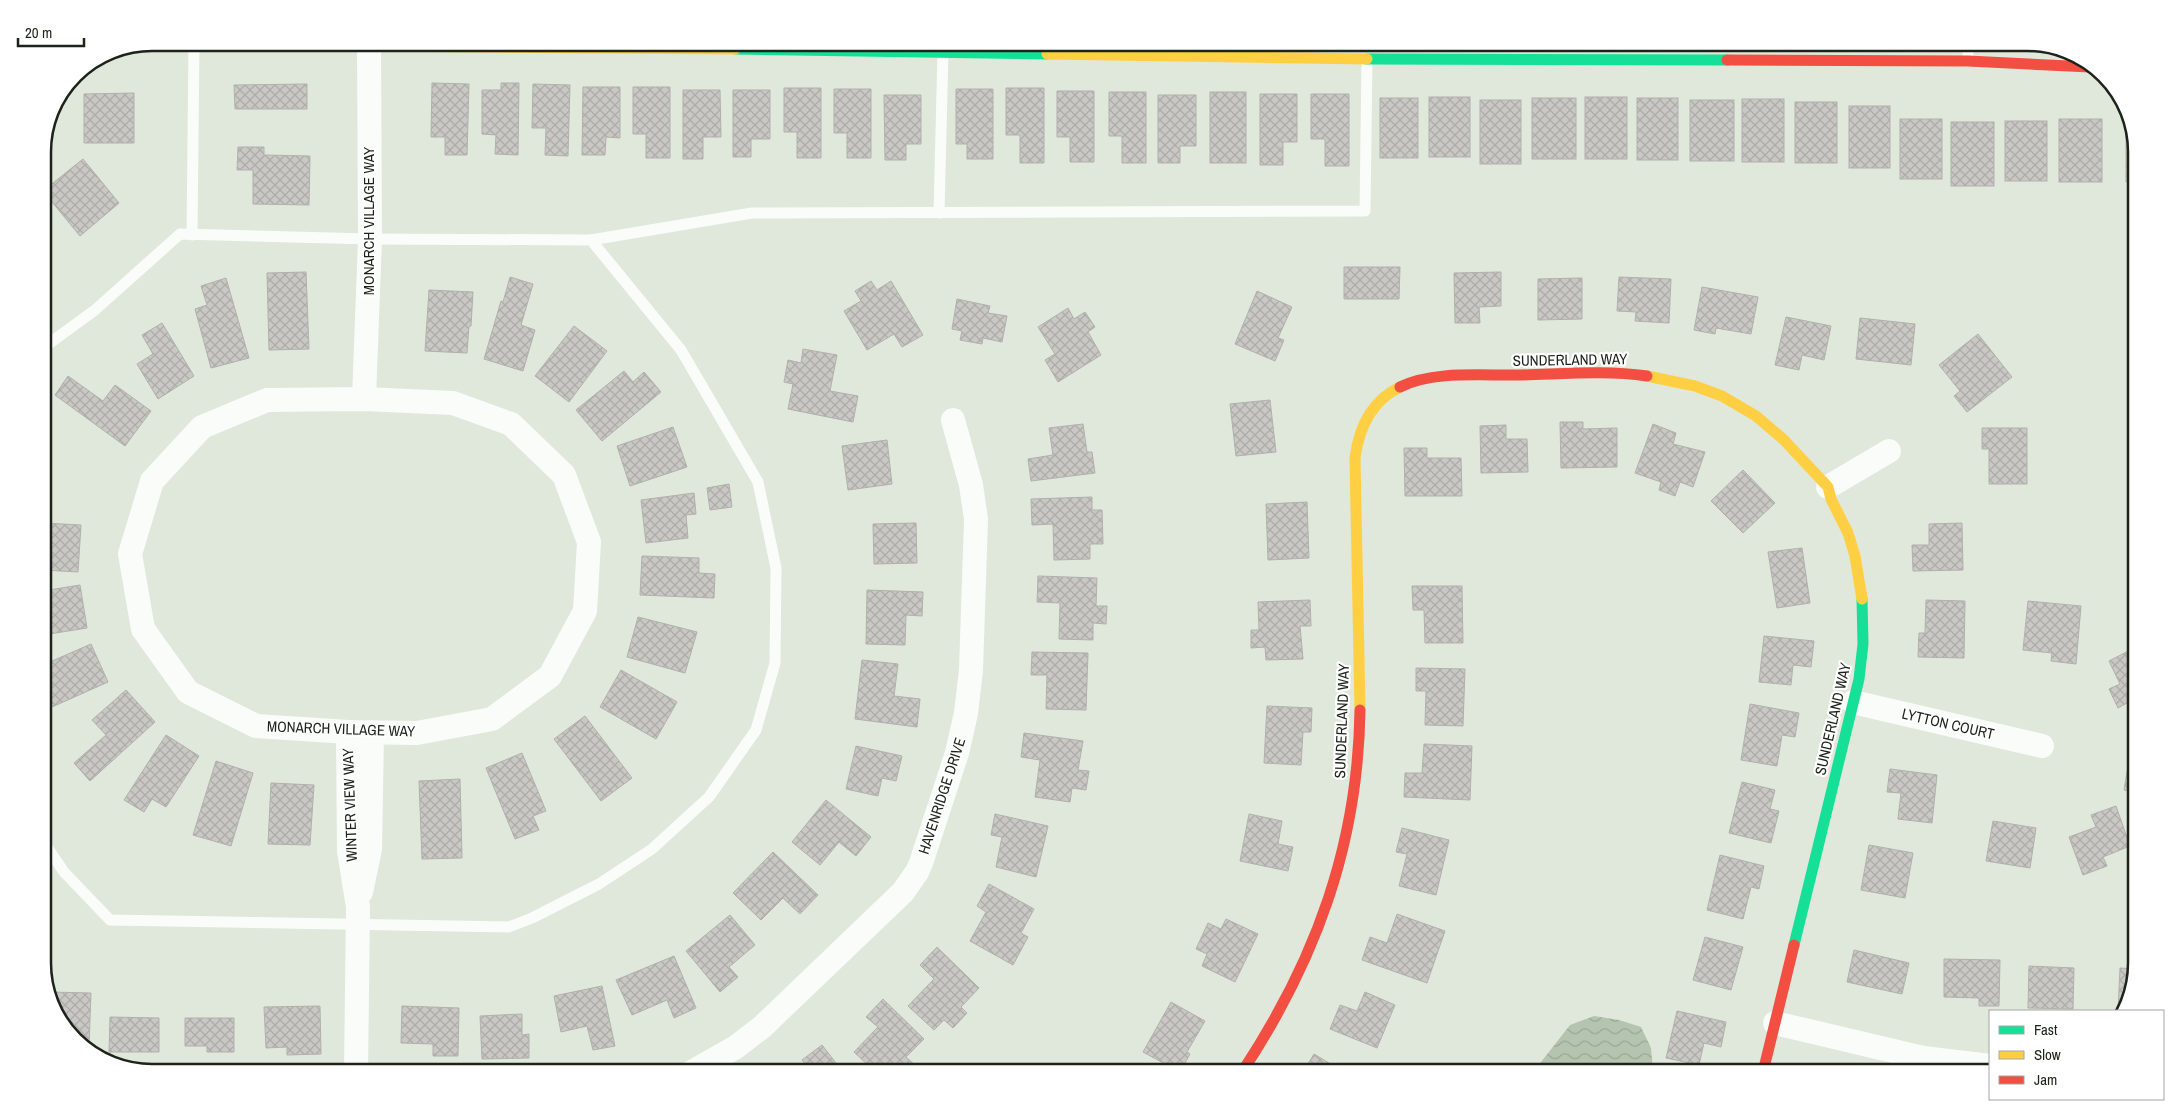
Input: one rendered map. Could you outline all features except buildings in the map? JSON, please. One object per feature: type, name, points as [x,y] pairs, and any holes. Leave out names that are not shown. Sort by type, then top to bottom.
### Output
[{"type":"street","name":"MONARCH VILLAGE WAY","points":[[364,399],[370,239],[369,51]]},
{"type":"street","points":[[916,51],[977,51]]},
{"type":"street","points":[[1138,51],[1235,56],[1378,53],[1558,60],[1968,61],[2080,67]]},
{"type":"street","name":"SUNDERLAND WAY","points":[[1247,1064],[1272,1025],[1306,960],[1340,862],[1351,811],[1356,768],[1360,694],[1356,445],[1362,423],[1378,402],[1398,386],[1410,382],[1435,377],[1605,373],[1668,378],[1708,391],[1749,412],[1785,440],[1816,478],[1828,487],[1828,495],[1850,540],[1859,574],[1864,629],[1861,664],[1765,1064]]},
{"type":"street","name":"MONARCH VILLAGE WAY","points":[[364,399],[452,403],[511,424],[564,475],[589,542],[585,611],[550,676],[492,719],[417,733],[348,732],[256,726],[188,692],[143,629],[130,554],[152,481],[202,427],[267,400],[364,399]]},
{"type":"street","name":"HAVENRIDGE DRIVE","points":[[706,1064],[736,1047],[777,1014],[903,892],[921,863],[962,733],[971,670],[976,519],[971,485],[953,420]]},
{"type":"street","points":[[1828,487],[1889,451]]},
{"type":"street","name":"LYTTON COURT","points":[[1853,702],[2042,746]]},
{"type":"street","name":"WINTER VIEW WAY","points":[[348,732],[349,851],[358,916],[356,1064]]},
{"type":"street","name":"WINTER VIEW WAY","points":[[358,916],[370,850],[372,732]]},
{"type":"street","points":[[1775,1023],[1923,1058],[1973,1064]]},
{"type":"lane","points":[[192,234],[194,51]]},
{"type":"lane","points":[[1235,51],[1235,56]]},
{"type":"lane","points":[[1968,51],[1968,61]]},
{"type":"lane","points":[[939,213],[943,52]]},
{"type":"lane","points":[[51,342],[95,310],[180,234],[370,239],[591,240],[752,213],[1365,212],[1378,53]]},
{"type":"lane","points":[[51,852],[64,872],[110,920],[358,916],[509,927],[532,918],[599,884],[652,849],[709,797],[756,730],[775,663],[776,568],[758,482],[681,350],[591,240]]},
{"type":"water","points":[[1594,1016],[1619,1020],[1641,1027],[1651,1048],[1652,1064],[1540,1064],[1570,1025]]},
{"type":"traffic: fast","points":[[860,51],[1047,54]]},
{"type":"traffic: fast","points":[[1367,59],[1727,60]]},
{"type":"traffic: fast","points":[[1794,945],[1859,679],[1863,644],[1862,599]]},
{"type":"traffic: slow","points":[[1047,54],[1367,59]]},
{"type":"traffic: slow","points":[[1647,376],[1695,386],[1722,396],[1756,416],[1784,440],[1828,487],[1831,499],[1848,533],[1855,556],[1862,599]]},
{"type":"traffic: slow","points":[[1360,710],[1355,458],[1363,426],[1368,416],[1381,400],[1400,387]]},
{"type":"traffic: jam","points":[[1727,60],[1968,61],[2080,67]]},
{"type":"traffic: jam","points":[[1400,387],[1428,378],[1459,375],[1600,373],[1647,376]]},
{"type":"traffic: jam","points":[[1247,1064],[1291,987],[1311,944],[1328,900],[1351,808],[1357,760],[1360,710]]},
{"type":"traffic: jam","points":[[1765,1064],[1794,945]]}]
